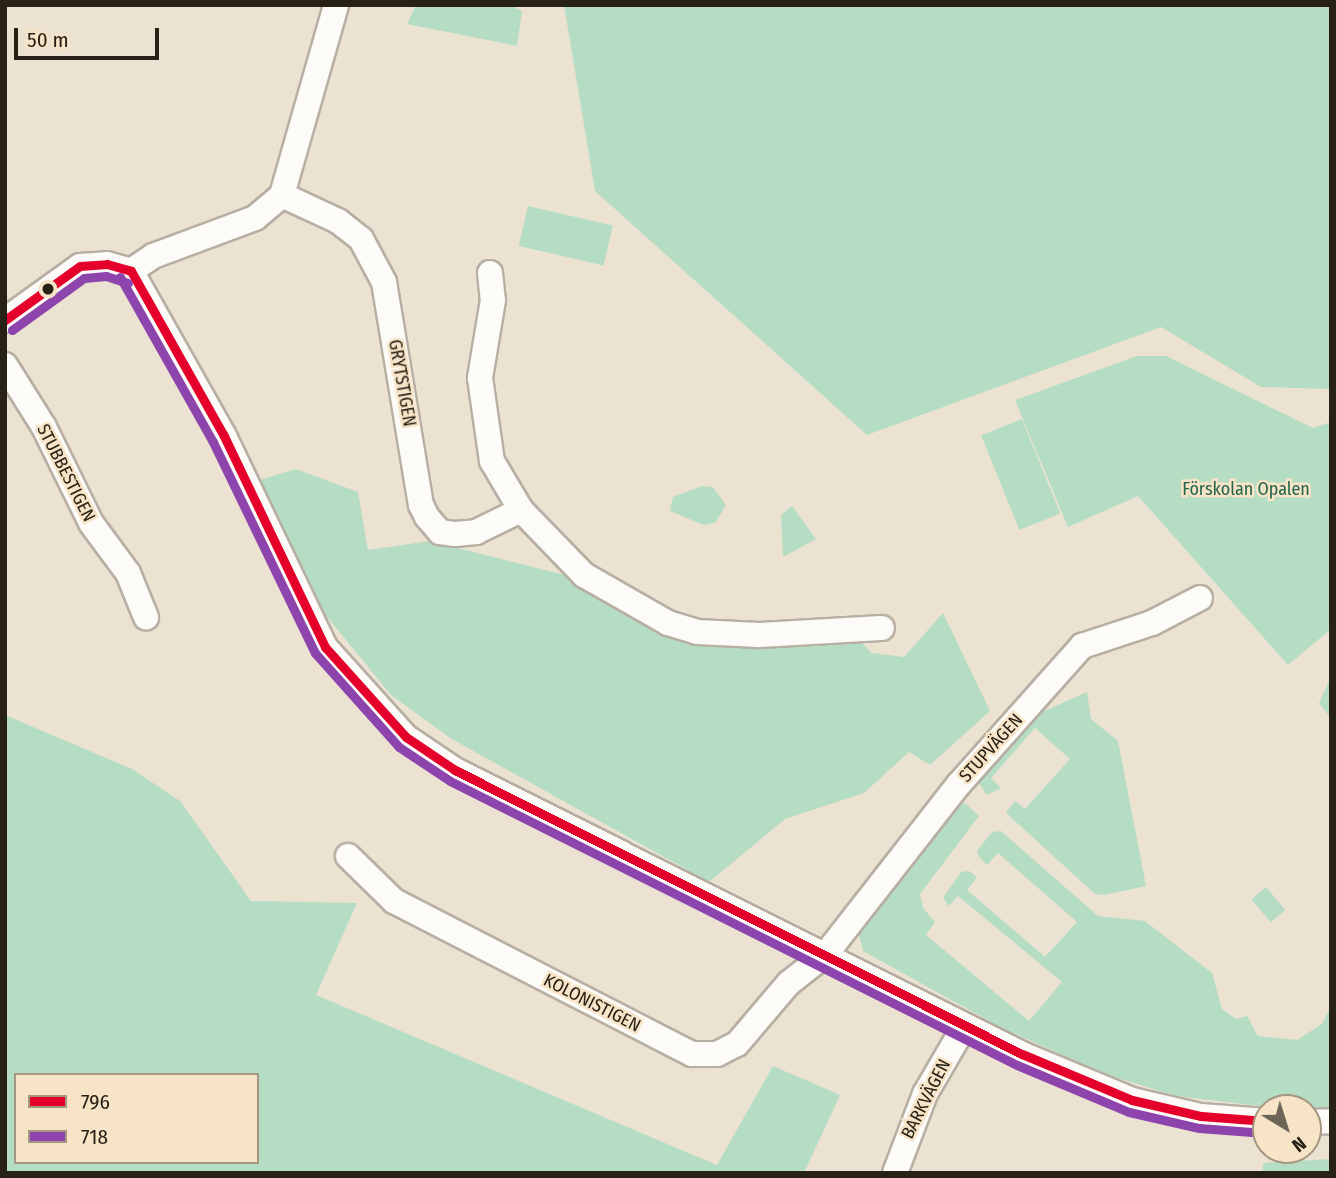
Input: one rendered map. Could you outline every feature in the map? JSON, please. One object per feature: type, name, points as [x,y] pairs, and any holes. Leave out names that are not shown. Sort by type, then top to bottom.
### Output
[{"type":"street","points":[[131,271],[153,256],[255,218],[282,195],[336,5]]},
{"type":"street","name":"GRYTSTIGEN","points":[[282,195],[338,221],[361,239],[384,282],[421,505],[426,517],[440,532],[455,534],[476,532],[521,510]]},
{"type":"street","points":[[5,320],[80,266],[107,264],[131,271],[224,436],[325,647],[406,737],[455,770],[826,954],[964,1027],[1132,1100],[1201,1116],[1252,1120]]},
{"type":"street","points":[[490,273],[493,300],[480,378],[492,461],[521,510],[584,575],[668,623],[731,636],[882,628]]},
{"type":"street","name":"STUBBESTIGEN","points":[[5,365],[44,427],[91,523],[128,573],[146,617]]},
{"type":"street","name":"STUPVÄGEN","points":[[826,954],[959,784],[1082,646],[1152,624],[1200,598]]},
{"type":"street","name":"KOLONISTIGEN","points":[[348,856],[394,901],[692,1054],[717,1054],[737,1044],[789,983],[826,954]]},
{"type":"street","name":"BARKVÄGEN","points":[[902,1170],[925,1094],[964,1027]]},
{"type":"green space","points":[[416,5],[510,5],[522,11],[517,46],[407,24]]},
{"type":"green space","points":[[564,5],[1331,5],[1331,389],[1261,387],[1161,327],[867,435],[595,191]]},
{"type":"green space","points":[[528,206],[613,226],[604,266],[519,246]]},
{"type":"green space","name":"Förskolan Opalen","points":[[1137,356],[1166,356],[1313,428],[1331,422],[1331,629],[1288,665],[1138,496],[1068,527],[1015,400]]},
{"type":"green space","points":[[1022,419],[1060,514],[1019,530],[981,435]]},
{"type":"green space","points":[[296,469],[358,492],[368,550],[430,541],[573,577],[615,609],[664,631],[859,640],[872,653],[904,657],[943,613],[990,711],[930,765],[909,752],[864,793],[785,819],[709,882],[450,738],[391,695],[315,602],[253,482]]},
{"type":"green space","points":[[702,486],[713,487],[726,505],[715,523],[704,525],[670,511],[673,497]]},
{"type":"green space","points":[[792,506],[816,539],[783,557],[781,515]]},
{"type":"green space","points":[[1331,677],[1330,698],[1331,718],[1319,703]]},
{"type":"green space","points":[[1087,692],[1091,719],[1118,741],[1146,886],[1104,895],[1095,894],[1006,813],[1015,801],[1025,809],[1070,759],[1035,728],[991,778],[1001,788],[987,795],[978,782],[980,773],[1031,717]]},
{"type":"green space","points":[[5,715],[132,769],[180,801],[251,901],[357,903],[316,995],[717,1165],[773,1066],[840,1095],[804,1173],[5,1173]]},
{"type":"green space","points":[[965,803],[979,816],[920,894],[923,908],[935,922],[926,935],[1029,1021],[1062,982],[958,896],[949,906],[943,898],[961,872],[969,871],[977,877],[967,890],[1045,957],[1077,922],[998,853],[987,865],[979,857],[977,851],[992,832],[1001,831],[1098,916],[1145,921],[1212,973],[1222,1009],[1236,1019],[1247,1016],[1258,1036],[1297,1040],[1322,1024],[1331,1006],[1331,1108],[1322,1108],[1322,1094],[1252,1094],[1252,1105],[1176,1096],[1105,1074],[1000,1027],[863,951],[856,924],[953,808]]},
{"type":"green space","points":[[1266,887],[1285,910],[1271,922],[1251,899]]},
{"type":"green space","points":[[1331,1159],[1331,1173],[1263,1173],[1263,1164],[1322,1164],[1322,1160]]},
{"type":"transit line","name":"796","points":[[5,320],[80,266],[107,264],[131,271]]},
{"type":"transit line","name":"796","points":[[131,271],[224,436],[325,647],[406,737],[455,770],[1022,1054],[1132,1100],[1201,1116],[1252,1120]]},
{"type":"transit line","name":"718","points":[[12,330],[84,278],[106,276],[128,283]]},
{"type":"transit line","name":"718","points":[[120,277],[213,442],[315,653],[399,747],[450,781],[1017,1065],[1129,1112],[1199,1128],[1252,1132]]}]
